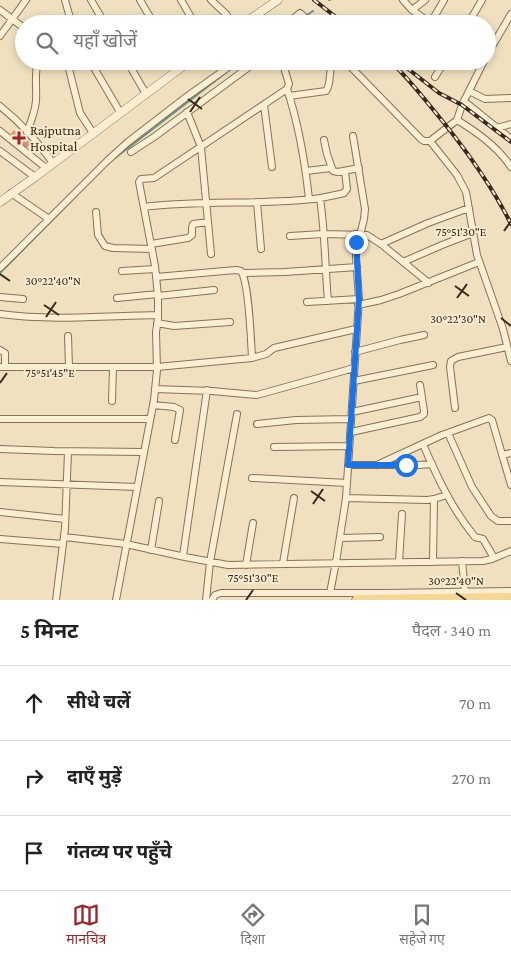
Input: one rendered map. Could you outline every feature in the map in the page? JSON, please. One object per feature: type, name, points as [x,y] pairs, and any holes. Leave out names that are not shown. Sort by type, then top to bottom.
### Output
[{"type":"main road","points":[[357,600],[511,598]]},
{"type":"street","points":[[0,36],[26,0]]},
{"type":"street","points":[[65,0],[69,15]]},
{"type":"street","points":[[91,0],[100,15]]},
{"type":"street","points":[[140,0],[149,15]]},
{"type":"street","points":[[181,0],[190,15]]},
{"type":"street","points":[[211,0],[227,15]]},
{"type":"street","points":[[256,15],[278,0]]},
{"type":"street","points":[[403,0],[419,15]]},
{"type":"street","points":[[412,10],[425,0]]},
{"type":"street","points":[[436,15],[444,0]]},
{"type":"street","points":[[473,15],[482,0]]},
{"type":"street","points":[[0,10],[15,21]]},
{"type":"street","points":[[496,40],[511,14]]},
{"type":"street","points":[[27,132],[36,100],[36,70]]},
{"type":"street","points":[[69,70],[80,113],[93,134]]},
{"type":"street","points":[[95,70],[120,112]]},
{"type":"street","points":[[132,70],[146,94]]},
{"type":"street","points":[[0,202],[146,94],[172,70]]},
{"type":"street","points":[[0,268],[128,142],[224,70]]},
{"type":"street","points":[[131,152],[245,70]]},
{"type":"street","points":[[285,70],[289,84],[288,93],[306,171],[309,199]]},
{"type":"street","points":[[116,600],[153,405],[157,367],[158,295],[156,269],[139,180],[154,178],[264,105],[288,93],[326,91],[329,87],[330,70]]},
{"type":"street","points":[[354,70],[424,141],[430,141],[457,120],[464,101],[480,70]]},
{"type":"street","points":[[436,77],[440,70]]},
{"type":"street","points":[[470,91],[485,100],[511,98]]},
{"type":"street","points":[[464,101],[511,139]]},
{"type":"street","points":[[264,105],[272,167]]},
{"type":"street","points":[[1,110],[40,145],[53,163]]},
{"type":"street","points":[[187,112],[201,147],[211,254]]},
{"type":"street","points":[[457,120],[490,143],[511,167]]},
{"type":"street","points":[[497,128],[511,124]]},
{"type":"street","points":[[0,131],[46,168]]},
{"type":"street","points":[[330,593],[346,498],[358,302],[356,267],[358,234],[364,219],[365,209],[353,136]]},
{"type":"street","points":[[324,140],[331,168],[335,172],[359,168]]},
{"type":"street","points":[[430,141],[461,181],[466,192],[479,262],[503,329],[511,361]]},
{"type":"street","points":[[0,151],[35,177]]},
{"type":"street","points":[[306,171],[331,168]]},
{"type":"street","points":[[144,207],[172,204],[320,198],[346,191],[345,170]]},
{"type":"street","points":[[11,193],[49,219]]},
{"type":"street","points":[[320,198],[323,216],[328,301]]},
{"type":"street","points":[[257,202],[261,249]]},
{"type":"street","points":[[381,244],[428,223],[469,208]]},
{"type":"street","points":[[96,212],[98,235],[103,244],[108,248],[151,247],[188,238],[192,235],[193,224],[208,222]]},
{"type":"street","points":[[403,262],[473,233]]},
{"type":"street","points":[[290,236],[323,234],[367,235],[429,283]]},
{"type":"street","points":[[306,302],[381,300],[429,283],[479,262]]},
{"type":"street","points":[[156,277],[236,270],[243,273],[356,267]]},
{"type":"street","points":[[122,271],[156,269]]},
{"type":"street","points":[[243,273],[248,300],[252,358]]},
{"type":"street","points":[[117,298],[214,290]]},
{"type":"street","points":[[0,297],[23,299]]},
{"type":"street","points":[[0,314],[24,318],[158,316]]},
{"type":"street","points":[[157,323],[174,326],[230,322]]},
{"type":"street","points":[[0,350],[5,353],[3,367],[157,367],[252,358],[266,354],[274,348],[356,329]]},
{"type":"street","points":[[68,336],[69,367]]},
{"type":"street","points":[[355,352],[400,340],[424,336]]},
{"type":"street","points":[[455,408],[450,367],[451,361],[458,357],[507,347]]},
{"type":"street","points":[[354,381],[433,365]]},
{"type":"street","points":[[112,401],[113,367]]},
{"type":"street","points":[[155,389],[207,390],[257,394],[354,368]]},
{"type":"street","points":[[350,432],[420,417],[424,414],[420,385]]},
{"type":"street","points":[[183,556],[207,390]]},
{"type":"street","points":[[257,424],[352,416],[422,397]]},
{"type":"street","points":[[153,405],[174,407],[180,410],[175,440]]},
{"type":"street","points":[[206,600],[210,562],[237,414]]},
{"type":"street","points":[[0,419],[150,419]]},
{"type":"street","points":[[377,465],[448,433],[486,419],[491,419],[511,485]]},
{"type":"street","points":[[448,433],[472,487],[491,516],[498,521],[511,521]]},
{"type":"street","points":[[423,444],[454,509],[473,535],[483,539],[494,558]]},
{"type":"street","points":[[274,447],[350,446]]},
{"type":"street","points":[[0,449],[68,452],[144,452]]},
{"type":"street","points":[[56,600],[64,541],[68,452]]},
{"type":"street","points":[[502,455],[511,453]]},
{"type":"street","points":[[348,465],[419,466],[432,464]]},
{"type":"street","points":[[252,478],[347,483]]},
{"type":"street","points":[[0,482],[137,487]]},
{"type":"street","points":[[346,498],[388,500],[434,499],[447,495]]},
{"type":"street","points":[[282,563],[294,498]]},
{"type":"street","points":[[433,562],[434,499]]},
{"type":"street","points":[[151,550],[159,501]]},
{"type":"street","points":[[0,512],[65,519]]},
{"type":"street","points":[[399,562],[402,514]]},
{"type":"street","points":[[246,565],[253,523]]},
{"type":"street","points":[[340,538],[380,537]]},
{"type":"street","points":[[0,539],[126,544],[228,565],[483,561],[511,551]]},
{"type":"street","points":[[462,562],[465,592]]},
{"type":"street","points":[[212,600],[215,595],[221,593],[511,591]]},
{"type":"building","points":[[14,130],[31,143],[25,150],[8,137]]},
{"type":"waterway","points":[[307,15],[313,11]]},
{"type":"waterway","points":[[115,158],[229,70]]},
{"type":"waterway","points":[[0,273],[77,195]]},
{"type":"railway","points":[[314,0],[333,15]]},
{"type":"railway","points":[[399,70],[464,149],[494,193],[511,224]]},
{"type":"railway","points":[[410,70],[439,93],[462,105],[511,142]]},
{"type":"place","name":"Rajputna Hospital","points":[[19,138]]},
{"type":"route","points":[[356,242],[359,299],[348,465],[406,465]]}]
